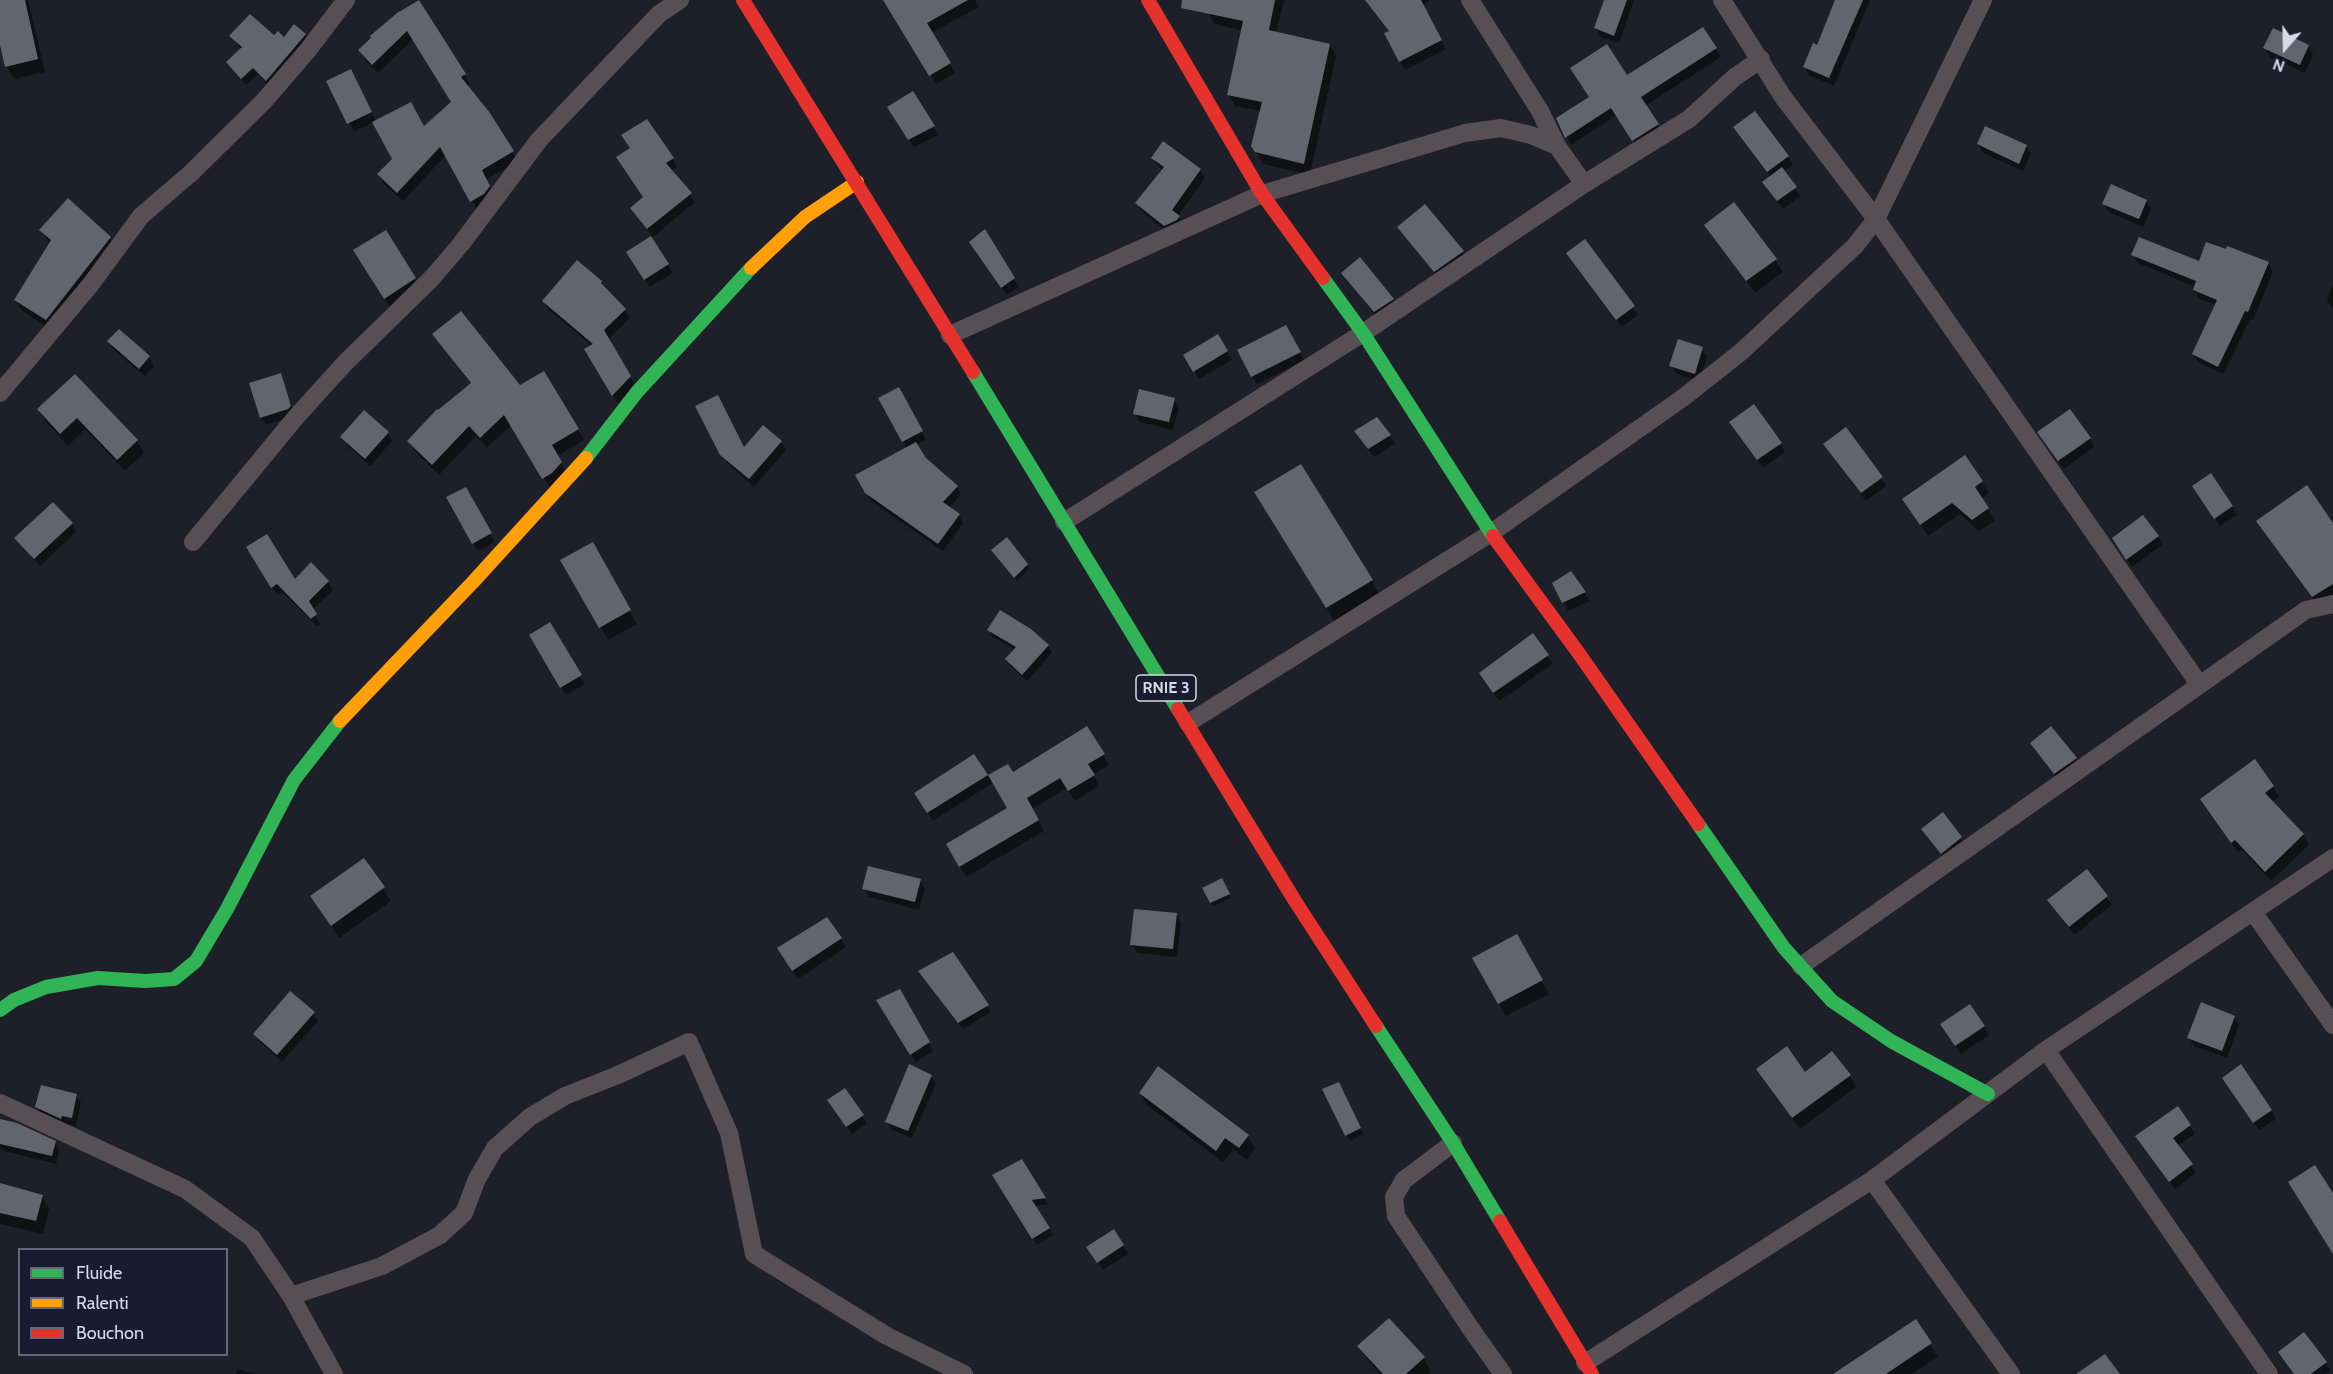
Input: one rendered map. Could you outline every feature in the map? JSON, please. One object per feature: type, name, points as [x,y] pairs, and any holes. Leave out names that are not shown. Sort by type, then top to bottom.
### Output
[{"type":"main road","name":"RNIE 3","points":[[743,0],[1188,723],[1294,901],[1453,1143],[1588,1369]]},
{"type":"main road","points":[[1148,0],[1262,194],[1363,333],[1491,533],[1587,665],[1784,948],[1832,1001],[1891,1041],[1988,1094]]},
{"type":"main road","points":[[0,1010],[14,1000],[46,987],[98,978],[145,981],[174,979],[196,962],[233,899],[294,780],[343,717],[481,573],[585,459],[637,392],[750,269],[805,217],[857,182]]},
{"type":"street","points":[[0,393],[92,284],[141,216],[191,173],[264,101],[308,50],[346,0]]},
{"type":"street","points":[[193,542],[345,363],[432,278],[539,140],[659,14],[680,0]]},
{"type":"street","points":[[1470,0],[1540,111],[1557,146],[1584,184]]},
{"type":"street","points":[[1722,0],[1783,97],[1876,219],[2199,684]]},
{"type":"street","points":[[1188,723],[1491,533],[1684,397],[1741,352],[1855,246],[1876,219],[1983,0]]},
{"type":"street","points":[[1064,522],[1363,333],[1584,184],[1689,119],[1735,77],[1761,59]]},
{"type":"street","points":[[950,335],[1262,194],[1464,133],[1501,128],[1531,135],[1557,146]]},
{"type":"street","points":[[1801,966],[2306,610],[2333,604]]},
{"type":"street","points":[[1588,1369],[1872,1180],[2046,1050],[2333,858]]},
{"type":"street","points":[[2253,912],[2333,1025]]},
{"type":"street","points":[[291,1296],[382,1266],[440,1235],[464,1214],[477,1179],[495,1148],[530,1117],[565,1096],[618,1075],[689,1042],[729,1133],[754,1254],[887,1336],[964,1374]]},
{"type":"street","points":[[2046,1050],[2269,1374]]},
{"type":"street","points":[[0,1103],[185,1190],[252,1238],[291,1296],[334,1374]]},
{"type":"street","points":[[1453,1143],[1404,1180],[1394,1197],[1396,1216],[1503,1374]]},
{"type":"street","points":[[1872,1180],[2011,1374]]},
{"type":"building","points":[[0,0],[25,0],[38,59],[5,67],[0,45]]},
{"type":"building","points":[[419,0],[466,74],[461,77],[490,113],[514,151],[482,170],[490,186],[484,194],[470,202],[440,147],[397,193],[377,174],[392,159],[372,122],[411,102],[424,126],[451,102],[407,31],[372,65],[358,50],[371,38],[370,36],[397,13]]},
{"type":"building","points":[[883,0],[968,0],[927,23],[951,63],[929,76]]},
{"type":"building","points":[[1182,0],[1275,0],[1269,30],[1330,44],[1304,164],[1255,152],[1251,146],[1262,102],[1227,95],[1243,21],[1181,8]]},
{"type":"building","points":[[1365,0],[1421,0],[1442,40],[1399,62],[1384,33],[1389,31]]},
{"type":"building","points":[[1604,0],[1627,0],[1614,36],[1594,28]]},
{"type":"building","points":[[1835,0],[1863,0],[1829,78],[1803,67],[1813,43],[1817,45]]},
{"type":"building","points":[[250,14],[274,35],[278,31],[284,37],[294,24],[306,34],[266,81],[253,68],[241,79],[226,62],[242,47],[229,36]]},
{"type":"building","points":[[1703,27],[1717,48],[1641,97],[1659,124],[1632,141],[1611,108],[1565,138],[1556,118],[1589,97],[1570,68],[1607,44],[1627,75]]},
{"type":"building","points":[[2273,28],[2309,45],[2300,65],[2263,48]]},
{"type":"building","points":[[351,69],[372,112],[347,124],[326,81]]},
{"type":"building","points":[[913,91],[935,126],[908,140],[887,107]]},
{"type":"building","points":[[1755,111],[1789,156],[1767,172],[1733,127]]},
{"type":"building","points":[[647,119],[674,158],[666,163],[692,193],[647,229],[630,208],[643,197],[616,157],[630,148],[621,135]]},
{"type":"building","points":[[1985,126],[2027,145],[2019,164],[1977,144]]},
{"type":"building","points":[[1163,141],[1201,169],[1172,210],[1180,216],[1177,220],[1164,226],[1135,203],[1164,167],[1151,158]]},
{"type":"building","points":[[1782,167],[1797,187],[1777,201],[1762,182]]},
{"type":"building","points":[[2111,184],[2147,200],[2139,219],[2102,204]]},
{"type":"building","points":[[68,198],[111,237],[46,320],[14,300],[51,240],[39,230]]},
{"type":"building","points":[[1734,202],[1777,259],[1746,281],[1704,225]]},
{"type":"building","points":[[1425,204],[1464,251],[1434,272],[1397,227]]},
{"type":"building","points":[[985,229],[1015,278],[1001,288],[969,242]]},
{"type":"building","points":[[386,230],[416,278],[384,299],[353,250]]},
{"type":"building","points":[[651,236],[669,264],[644,280],[626,252]]},
{"type":"building","points":[[2139,237],[2199,261],[2206,242],[2226,249],[2227,246],[2269,262],[2248,312],[2245,311],[2218,367],[2192,354],[2217,300],[2193,290],[2196,281],[2131,255]]},
{"type":"building","points":[[1585,239],[1635,306],[1616,320],[1566,253]]},
{"type":"building","points":[[1360,257],[1394,299],[1374,312],[1341,273]]},
{"type":"building","points":[[577,260],[602,281],[601,283],[626,309],[604,330],[631,376],[612,396],[584,349],[593,344],[542,301]]},
{"type":"building","points":[[461,311],[520,385],[544,371],[579,429],[552,445],[562,462],[552,473],[542,479],[504,415],[480,438],[469,426],[432,465],[407,441],[437,409],[471,383],[432,334]]},
{"type":"building","points":[[1286,325],[1301,352],[1251,377],[1237,350]]},
{"type":"building","points":[[119,329],[150,356],[139,369],[107,341]]},
{"type":"building","points":[[1218,334],[1228,351],[1193,372],[1183,355]]},
{"type":"building","points":[[1678,339],[1703,347],[1695,374],[1669,366]]},
{"type":"building","points":[[281,373],[291,406],[260,418],[249,383]]},
{"type":"building","points":[[75,374],[138,440],[117,460],[77,418],[60,434],[37,409]]},
{"type":"building","points":[[899,387],[923,431],[902,442],[878,398]]},
{"type":"building","points":[[1139,389],[1175,398],[1169,422],[1133,414]]},
{"type":"building","points":[[718,395],[744,447],[763,425],[782,441],[749,479],[720,455],[695,406]]},
{"type":"building","points":[[1754,404],[1782,443],[1757,460],[1729,422]]},
{"type":"building","points":[[2070,409],[2091,438],[2058,461],[2037,432]]},
{"type":"building","points":[[364,410],[389,432],[365,459],[340,437]]},
{"type":"building","points":[[1377,417],[1391,435],[1368,449],[1354,431]]},
{"type":"building","points":[[1846,427],[1883,477],[1861,493],[1823,444]]},
{"type":"building","points":[[916,442],[926,458],[958,486],[943,502],[960,514],[938,544],[865,493],[855,475]]},
{"type":"building","points":[[1965,455],[1983,481],[1975,487],[1989,508],[1972,520],[1952,503],[1920,525],[1902,499]]},
{"type":"building","points":[[1301,464],[1373,580],[1326,608],[1254,492]]},
{"type":"building","points":[[2211,473],[2233,506],[2214,519],[2192,486]]},
{"type":"building","points":[[2307,485],[2333,523],[2333,584],[2312,597],[2256,521]]},
{"type":"building","points":[[466,487],[492,533],[472,544],[446,497]]},
{"type":"building","points":[[53,502],[73,523],[34,559],[14,538]]},
{"type":"building","points":[[2143,515],[2159,536],[2126,560],[2112,538]]},
{"type":"building","points":[[267,534],[295,579],[311,562],[329,581],[309,601],[317,614],[311,619],[277,584],[271,588],[246,547]]},
{"type":"building","points":[[1007,537],[1028,564],[1014,578],[991,550]]},
{"type":"building","points":[[593,542],[631,610],[599,628],[560,560]]},
{"type":"building","points":[[1571,571],[1586,592],[1562,603],[1552,583]]},
{"type":"building","points":[[1000,610],[1031,629],[1049,645],[1022,675],[1005,659],[1016,647],[987,630]]},
{"type":"building","points":[[550,622],[582,675],[560,688],[529,635]]},
{"type":"building","points":[[1533,633],[1549,655],[1493,693],[1479,673]]},
{"type":"building","points":[[1087,726],[1105,754],[1088,764],[1095,775],[1068,791],[1060,778],[1027,798],[1039,820],[959,867],[946,844],[1007,808],[988,775],[1008,764],[1013,772]]},
{"type":"building","points":[[2051,726],[2077,758],[2054,774],[2030,743]]},
{"type":"building","points":[[974,754],[988,775],[927,813],[914,793]]},
{"type":"building","points":[[2255,759],[2274,786],[2265,793],[2304,834],[2265,872],[2235,840],[2231,843],[2200,799]]},
{"type":"building","points":[[1943,812],[1962,837],[1941,854],[1921,829]]},
{"type":"building","points":[[364,858],[385,887],[331,926],[310,896]]},
{"type":"building","points":[[868,866],[921,879],[915,902],[862,889]]},
{"type":"building","points":[[2087,869],[2108,896],[2069,927],[2047,900]]},
{"type":"building","points":[[1222,878],[1230,894],[1210,903],[1202,888]]},
{"type":"building","points":[[1134,909],[1177,913],[1173,949],[1130,945]]},
{"type":"building","points":[[827,917],[842,938],[792,971],[777,948]]},
{"type":"building","points":[[1517,934],[1543,980],[1498,1004],[1472,958]]},
{"type":"building","points":[[953,952],[989,1005],[958,1023],[918,971]]},
{"type":"building","points":[[900,989],[930,1042],[910,1055],[876,1000]]},
{"type":"building","points":[[290,991],[315,1012],[277,1055],[253,1034]]},
{"type":"building","points":[[2201,1002],[2235,1016],[2222,1051],[2187,1038]]},
{"type":"building","points":[[1970,1004],[1985,1026],[1955,1046],[1940,1024]]},
{"type":"building","points":[[1787,1046],[1805,1072],[1832,1051],[1851,1075],[1792,1118],[1756,1069]]},
{"type":"building","points":[[909,1064],[932,1075],[908,1131],[885,1122]]},
{"type":"building","points":[[2241,1064],[2272,1110],[2253,1123],[2222,1078]]},
{"type":"building","points":[[1158,1066],[1249,1135],[1239,1148],[1225,1138],[1216,1151],[1139,1093]]},
{"type":"building","points":[[1339,1082],[1361,1128],[1345,1136],[1322,1089]]},
{"type":"building","points":[[41,1085],[77,1094],[72,1118],[62,1116],[61,1119],[35,1107]]},
{"type":"building","points":[[845,1088],[864,1115],[846,1127],[827,1100]]},
{"type":"building","points":[[2178,1106],[2191,1125],[2173,1138],[2193,1164],[2169,1182],[2135,1136]]},
{"type":"building","points":[[0,1119],[17,1123],[56,1141],[52,1156],[0,1144]]},
{"type":"building","points":[[1022,1159],[1046,1198],[1032,1200],[1050,1228],[1032,1239],[992,1175]]},
{"type":"building","points":[[2315,1165],[2333,1193],[2333,1254],[2288,1182]]},
{"type":"building","points":[[0,1183],[43,1195],[36,1221],[0,1213]]},
{"type":"building","points":[[1114,1229],[1124,1245],[1097,1263],[1086,1247]]},
{"type":"building","points":[[1389,1318],[1425,1357],[1406,1374],[1383,1374],[1357,1346]]},
{"type":"building","points":[[1916,1319],[1932,1343],[1886,1374],[1833,1374]]},
{"type":"building","points":[[2304,1332],[2327,1362],[2311,1374],[2294,1374],[2278,1352]]},
{"type":"building","points":[[2105,1354],[2120,1374],[2076,1374]]},
{"type":"traffic: fast","points":[[586,458],[637,392],[751,268]]},
{"type":"traffic: fast","points":[[1323,278],[1363,333],[1493,536]]},
{"type":"traffic: fast","points":[[973,372],[1178,709]]},
{"type":"traffic: fast","points":[[0,1010],[14,1000],[46,987],[98,978],[145,981],[174,979],[196,961],[227,909],[294,780],[340,721]]},
{"type":"traffic: fast","points":[[1698,824],[1784,948],[1832,1001],[1891,1041],[1988,1094]]},
{"type":"traffic: fast","points":[[1376,1026],[1453,1143],[1500,1221]]},
{"type":"traffic: slow","points":[[751,268],[805,217],[857,182]]},
{"type":"traffic: slow","points":[[340,721],[473,582],[586,458]]},
{"type":"traffic: jam","points":[[743,0],[973,372]]},
{"type":"traffic: jam","points":[[1148,0],[1262,194],[1323,278]]},
{"type":"traffic: jam","points":[[1493,536],[1580,655],[1698,824]]},
{"type":"traffic: jam","points":[[1178,709],[1295,901],[1376,1026]]},
{"type":"traffic: jam","points":[[1500,1221],[1592,1374]]}]
